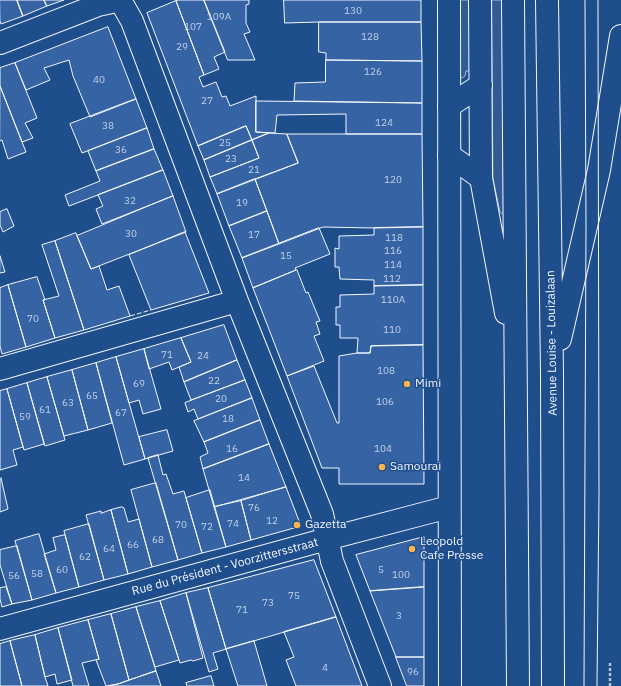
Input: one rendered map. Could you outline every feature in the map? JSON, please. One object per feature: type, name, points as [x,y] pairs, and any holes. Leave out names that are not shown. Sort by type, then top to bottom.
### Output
[{"type":"main road","points":[[0,43],[98,5],[121,0],[132,21],[237,301],[322,514],[332,561],[380,686]]},
{"type":"main road","points":[[449,0],[450,686]]},
{"type":"main road","points":[[480,0],[481,178],[516,371]]},
{"type":"main road","points":[[513,0],[518,686]]},
{"type":"main road","name":"Avenue Louise - Louizalaan","points":[[547,0],[552,373],[553,686]]},
{"type":"main road","points":[[552,373],[599,170],[621,36]]},
{"type":"main road","points":[[449,106],[481,85]]},
{"type":"main road","points":[[449,155],[481,178]]},
{"type":"main road","points":[[0,369],[237,301]]},
{"type":"main road","name":"Rue du Président - Voorzittersstraat","points":[[0,628],[449,507]]},
{"type":"main road","points":[[553,628],[564,686]]},
{"type":"main road","points":[[504,686],[517,633]]},
{"type":"path","points":[[610,663],[610,686]]},
{"type":"shaded area","points":[[458,0],[475,0],[475,71],[466,71],[465,76],[462,78],[460,77]]},
{"type":"shaded area","points":[[492,0],[508,0],[505,216],[500,212],[493,179]]},
{"type":"building","points":[[0,0],[17,0],[23,16],[1,24]]},
{"type":"building","points":[[17,0],[44,0],[47,6],[23,16]]},
{"type":"building","points":[[44,0],[64,0],[47,6]]},
{"type":"building","points":[[204,0],[225,52],[214,57],[219,69],[204,75],[176,1]]},
{"type":"building","points":[[204,0],[249,0],[249,4],[246,5],[246,23],[250,32],[244,34],[255,60],[228,60]]},
{"type":"building","points":[[284,0],[421,0],[421,22],[285,23]]},
{"type":"building","points":[[176,1],[204,75],[199,77],[203,87],[216,82],[222,97],[226,96],[230,106],[256,96],[256,132],[269,133],[252,140],[246,126],[198,146],[147,13]]},
{"type":"building","points":[[319,22],[421,22],[422,61],[326,60],[326,53],[319,52]]},
{"type":"building","points":[[108,27],[136,99],[90,117],[73,76],[69,60],[44,68],[50,80],[26,90],[15,63]]},
{"type":"building","points":[[326,60],[422,61],[422,103],[294,101],[295,83],[325,82]]},
{"type":"building","points":[[15,63],[37,118],[25,123],[33,138],[22,142],[0,86],[0,68]]},
{"type":"building","points":[[0,86],[26,152],[8,159],[2,140],[0,141]]},
{"type":"building","points":[[136,99],[147,128],[82,153],[70,124]]},
{"type":"building","points":[[256,101],[422,103],[422,134],[346,134],[346,114],[277,115],[275,133],[256,132]]},
{"type":"building","points":[[246,126],[252,140],[204,160],[198,146]]},
{"type":"building","points":[[147,128],[154,149],[96,171],[88,151]]},
{"type":"building","points":[[269,133],[287,134],[298,163],[217,194],[210,177],[259,158],[252,140]]},
{"type":"building","points":[[287,134],[422,134],[423,227],[323,227],[279,244],[255,179],[298,163]]},
{"type":"building","points":[[252,140],[259,158],[210,177],[204,160]]},
{"type":"building","points":[[154,149],[163,170],[69,206],[65,195],[100,181],[96,171]]},
{"type":"building","points":[[163,170],[173,196],[102,224],[96,209],[103,206],[98,195]]},
{"type":"building","points":[[255,179],[267,211],[229,226],[217,194]]},
{"type":"building","points":[[173,196],[186,232],[91,269],[77,236]]},
{"type":"building","points":[[7,209],[14,226],[3,232],[0,225],[0,212]]},
{"type":"building","points":[[267,211],[279,244],[242,258],[229,226]]},
{"type":"building","points":[[423,227],[423,285],[374,286],[374,280],[340,279],[339,267],[335,267],[335,248],[339,249],[339,236],[374,235],[374,228]]},
{"type":"building","points":[[319,228],[330,254],[295,268],[296,270],[253,288],[242,258]]},
{"type":"building","points":[[185,232],[209,293],[151,310],[129,255]]},
{"type":"building","points":[[76,233],[91,269],[99,266],[107,290],[119,286],[130,316],[84,330],[55,241]]},
{"type":"building","points":[[55,241],[84,330],[55,338],[43,300],[59,296],[42,245]]},
{"type":"building","points":[[0,256],[5,272],[0,273]]},
{"type":"building","points":[[297,270],[306,293],[308,292],[320,321],[316,322],[320,334],[314,336],[324,361],[287,376],[253,288]]},
{"type":"building","points":[[37,277],[55,338],[26,347],[8,285]]},
{"type":"building","points":[[8,285],[26,347],[2,354],[0,346],[0,288]]},
{"type":"building","points":[[423,285],[423,345],[371,346],[370,353],[357,353],[358,338],[340,338],[340,325],[336,325],[336,307],[340,307],[340,295],[374,294],[374,286]]},
{"type":"building","points":[[224,325],[237,360],[184,382],[179,367],[191,362],[181,338]]},
{"type":"building","points":[[181,338],[191,362],[172,370],[169,362],[149,369],[144,349]]},
{"type":"building","points":[[423,345],[424,484],[339,484],[339,468],[322,468],[287,376],[314,366],[337,423],[339,423],[339,356],[357,353],[370,353],[371,346]]},
{"type":"building","points":[[144,349],[161,409],[143,414],[139,400],[129,403],[116,357]]},
{"type":"building","points":[[116,357],[145,459],[124,465],[96,363]]},
{"type":"building","points":[[237,360],[245,380],[191,400],[184,382]]},
{"type":"building","points":[[96,363],[112,423],[88,430],[72,370]]},
{"type":"building","points":[[72,370],[88,430],[64,436],[47,377]]},
{"type":"building","points":[[47,377],[65,440],[45,446],[27,383]]},
{"type":"building","points":[[245,380],[252,398],[198,419],[194,409],[188,412],[185,403]]},
{"type":"building","points":[[27,383],[44,444],[24,450],[7,389]]},
{"type":"building","points":[[7,389],[23,447],[13,450],[17,465],[0,470],[0,391]]},
{"type":"building","points":[[252,398],[260,420],[204,442],[194,421]]},
{"type":"building","points":[[260,420],[269,444],[203,469],[200,457],[208,453],[204,442]]},
{"type":"building","points":[[167,430],[173,451],[145,459],[139,437]]},
{"type":"building","points":[[269,444],[286,487],[214,507],[203,469]]},
{"type":"building","points":[[158,455],[163,475],[166,474],[173,494],[184,491],[202,553],[178,560],[148,458]]},
{"type":"building","points":[[1,478],[8,509],[0,512],[0,479]]},
{"type":"building","points":[[156,483],[178,560],[152,567],[131,490]]},
{"type":"building","points":[[286,487],[301,526],[251,540],[241,501]]},
{"type":"building","points":[[210,490],[226,547],[202,553],[186,498]]},
{"type":"building","points":[[241,501],[251,540],[226,547],[214,507]]},
{"type":"building","points":[[122,507],[124,508],[128,522],[139,519],[152,567],[128,574],[111,510]]},
{"type":"building","points":[[111,510],[128,574],[104,580],[86,515]]},
{"type":"building","points":[[89,524],[104,580],[79,587],[64,531]]},
{"type":"building","points":[[39,534],[56,593],[32,600],[15,541]]},
{"type":"building","points":[[65,535],[79,587],[56,593],[44,554],[56,550],[53,538]]},
{"type":"building","points":[[424,537],[424,587],[370,591],[356,555]]},
{"type":"building","points":[[17,546],[32,600],[12,604],[0,565],[0,550]]},
{"type":"building","points":[[314,560],[336,617],[226,649],[208,588]]},
{"type":"building","points":[[6,587],[12,604],[2,607],[0,588]]},
{"type":"building","points":[[424,587],[424,657],[396,657],[370,591]]},
{"type":"building","points":[[208,588],[226,649],[213,653],[218,669],[209,672],[186,593]]},
{"type":"building","points":[[186,593],[203,658],[180,663],[160,601]]},
{"type":"building","points":[[160,601],[179,660],[155,667],[136,607]]},
{"type":"building","points":[[136,607],[156,671],[129,680],[111,614]]},
{"type":"building","points":[[111,614],[129,680],[106,686],[96,660],[99,659],[88,620]]},
{"type":"building","points":[[336,617],[362,686],[296,686],[286,660],[294,657],[284,632]]},
{"type":"building","points":[[88,620],[99,659],[82,663],[89,686],[73,686],[58,628]]},
{"type":"building","points":[[58,628],[72,680],[57,684],[55,674],[45,677],[35,635]]},
{"type":"building","points":[[35,635],[48,686],[22,686],[10,641]]},
{"type":"building","points":[[10,641],[22,686],[0,686],[0,644]]},
{"type":"building","points":[[254,641],[267,686],[238,686],[226,649]]},
{"type":"building","points":[[396,657],[424,657],[424,686],[407,686]]},
{"type":"building","points":[[156,671],[161,686],[109,686],[118,684]]},
{"type":"building","points":[[211,676],[214,686],[187,686],[186,683]]},
{"type":"tram line","points":[[584,686],[586,226],[585,0]]},
{"type":"tram line","points":[[597,686],[599,495],[598,0]]},
{"type":"fence","points":[[130,316],[151,310]]},
{"type":"place","name":"Mimi","points":[[407,384]]},
{"type":"place","name":"Samourai","points":[[382,467]]},
{"type":"place","name":"Gazetta","points":[[297,525]]},
{"type":"place","name":"Leopold Cafe Presse","points":[[412,549]]}]
